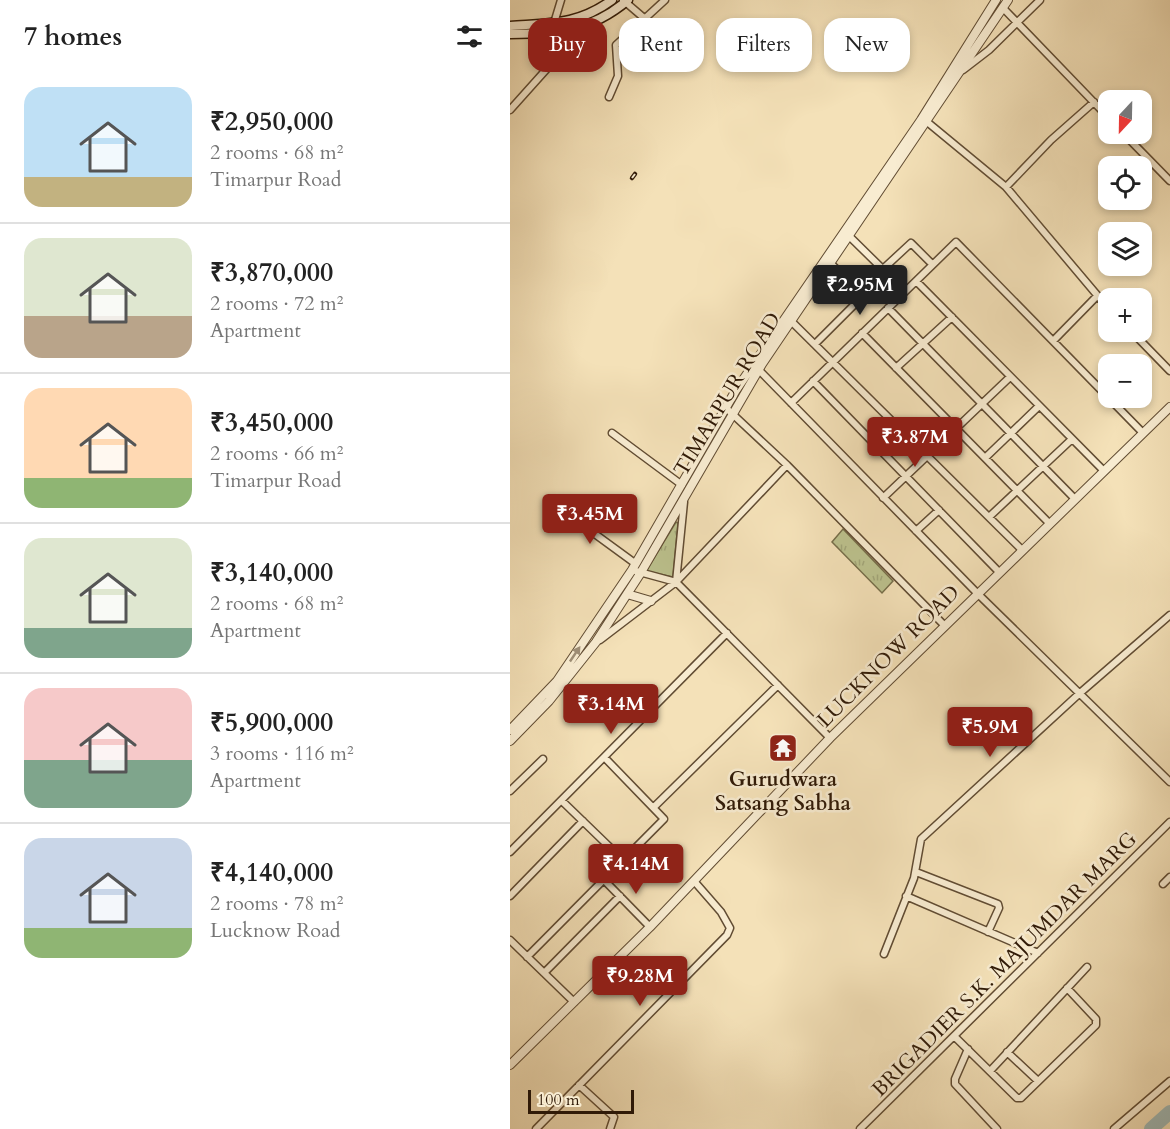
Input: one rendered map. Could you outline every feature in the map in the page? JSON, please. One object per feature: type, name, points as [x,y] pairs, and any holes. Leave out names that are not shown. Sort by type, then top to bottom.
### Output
[{"type":"main road","points":[[576,18],[590,15],[612,0]]},
{"type":"main road","points":[[600,18],[626,1]]},
{"type":"main road","points":[[510,26],[528,25]]},
{"type":"main road","points":[[510,34],[528,34]]},
{"type":"street","points":[[555,18],[561,0]]},
{"type":"street","points":[[626,1],[644,18],[665,0]]},
{"type":"street","name":"TIMARPUR ROAD","points":[[510,741],[549,701],[596,642],[627,594],[636,569],[682,485],[756,367],[924,119],[996,0]]},
{"type":"street","name":"TIMARPUR ROAD","points":[[924,119],[963,70],[1008,0]]},
{"type":"street","points":[[955,65],[963,70],[1018,23],[1040,0]]},
{"type":"street","points":[[1003,8],[1098,106]]},
{"type":"street","points":[[609,97],[618,76],[616,45],[619,42]]},
{"type":"street","points":[[510,110],[545,72]]},
{"type":"street","points":[[1006,187],[1051,140],[1094,102]]},
{"type":"street","points":[[924,119],[1006,187],[1097,296],[1053,341]]},
{"type":"street","points":[[1134,144],[1170,181]]},
{"type":"street","points":[[847,234],[905,291]]},
{"type":"street","points":[[791,403],[954,242],[958,243],[1143,433]]},
{"type":"street","points":[[815,344],[912,243],[932,264]]},
{"type":"street","points":[[828,261],[864,295]]},
{"type":"street","points":[[916,281],[1104,471]]},
{"type":"street","points":[[888,308],[1075,499]]},
{"type":"street","points":[[896,368],[952,317]]},
{"type":"street","points":[[789,319],[1022,550]]},
{"type":"street","points":[[862,333],[1049,523]]},
{"type":"street","points":[[1141,342],[1170,371]]},
{"type":"street","points":[[756,367],[977,593],[1170,782]]},
{"type":"street","points":[[883,498],[1010,377]]},
{"type":"street","points":[[813,381],[999,572]]},
{"type":"street","points":[[985,458],[1039,406]]},
{"type":"street","name":"LUCKNOW ROAD","points":[[510,1065],[650,927],[830,738],[1170,407]]},
{"type":"street","points":[[729,410],[787,465],[944,625]]},
{"type":"street","name":"TIMARPUR ROAD","points":[[510,730],[557,681],[684,500],[729,410]]},
{"type":"street","points":[[612,433],[682,485]]},
{"type":"street","points":[[989,518],[1072,439]]},
{"type":"street","points":[[596,642],[676,582],[787,465]]},
{"type":"street","points":[[676,582],[684,500]]},
{"type":"street","points":[[558,507],[636,569],[676,582],[830,738]]},
{"type":"street","points":[[916,531],[939,510]]},
{"type":"street","points":[[627,594],[651,602]]},
{"type":"street","points":[[884,954],[916,872],[918,846],[926,832],[1170,615]]},
{"type":"street","points":[[510,852],[727,633]]},
{"type":"street","points":[[654,807],[778,685]]},
{"type":"street","points":[[527,957],[663,820],[664,817],[605,758]]},
{"type":"street","points":[[510,791],[543,759]]},
{"type":"street","points":[[562,801],[623,860]]},
{"type":"street","points":[[510,896],[583,821]]},
{"type":"street","name":"BRIGADIER S.K. MAJUMDAR MARG","points":[[860,1129],[1170,822]]},
{"type":"street","points":[[916,872],[998,904],[999,908],[988,932]]},
{"type":"street","points":[[1163,884],[1170,877]]},
{"type":"street","points":[[604,880],[650,927]]},
{"type":"street","points":[[536,1129],[727,934],[730,928],[721,912],[694,881]]},
{"type":"street","points":[[544,973],[620,896]]},
{"type":"street","points":[[906,896],[1038,953]]},
{"type":"street","points":[[510,940],[574,1002]]},
{"type":"street","points":[[990,1070],[1087,967]]},
{"type":"street","points":[[954,1036],[1017,1098],[1024,1097],[1096,1022],[1067,988]]},
{"type":"street","points":[[968,1049],[955,1079],[956,1084],[997,1129]]},
{"type":"street","points":[[1007,1052],[1038,1081]]},
{"type":"street","points":[[1114,1129],[1170,1082]]},
{"type":"street","points":[[579,1085],[614,1117],[610,1129]]},
{"type":"green space","points":[[676,522],[678,523],[673,577],[646,571]]},
{"type":"green space","points":[[843,529],[893,581],[882,593],[832,542]]},
{"type":"waterway","points":[[1151,1129],[1170,1112]]},
{"type":"railway","points":[[632,178],[635,174]]},
{"type":"place","name":"Gurudwara Satsang Sabha","points":[[783,748]]}]
